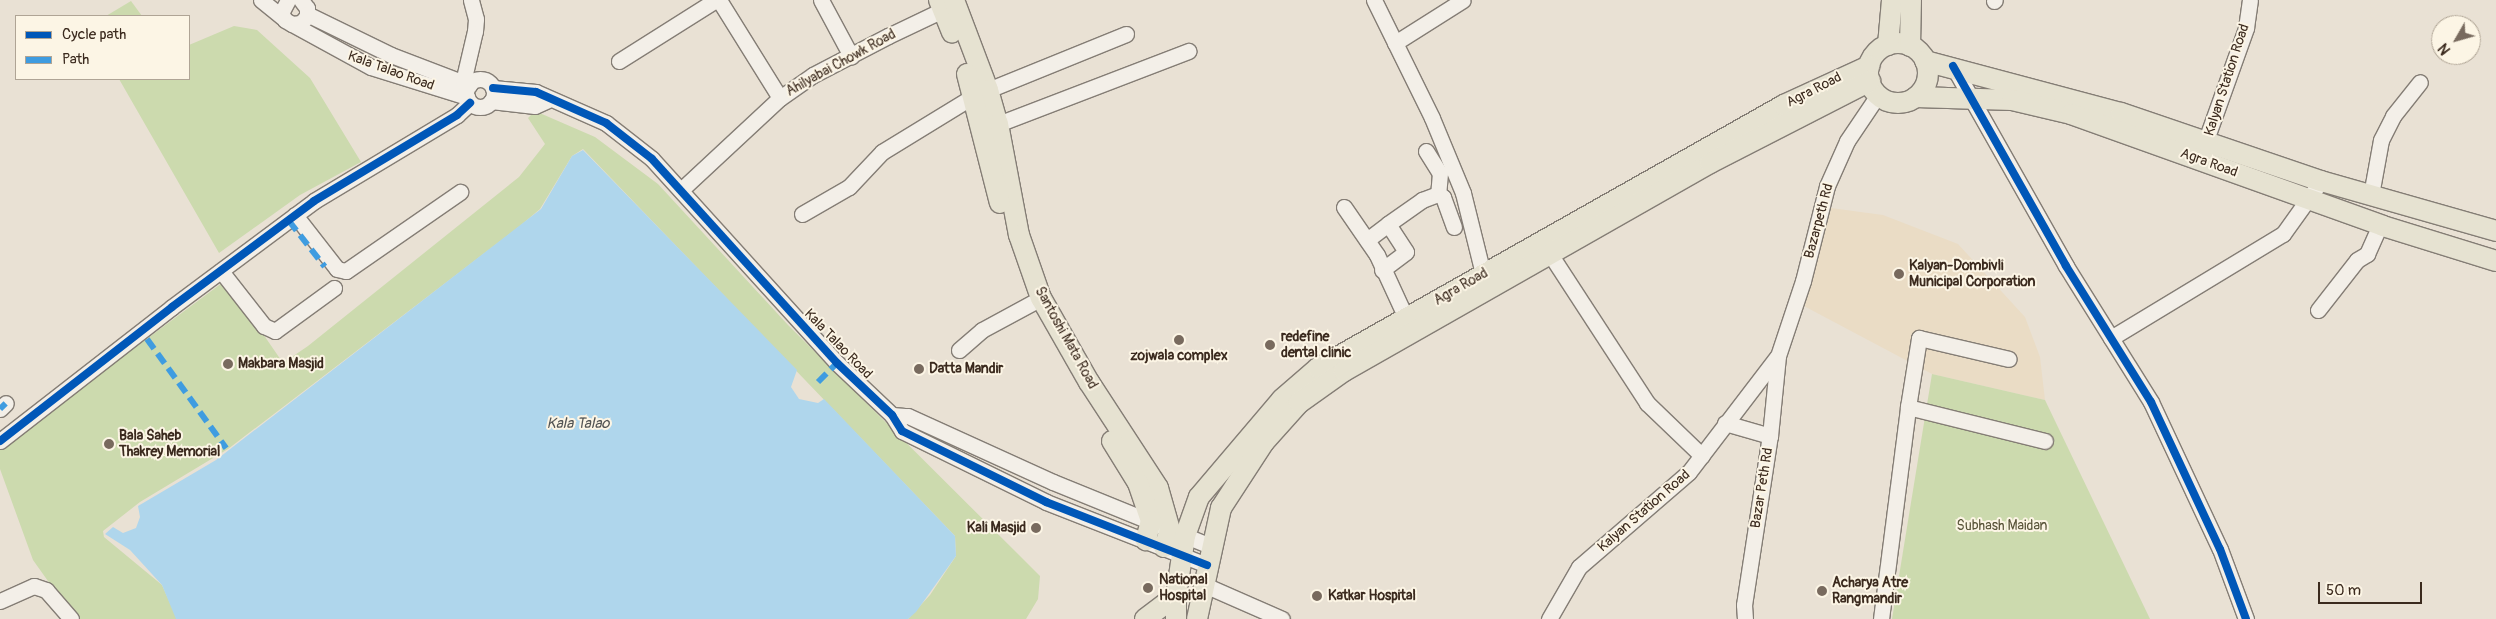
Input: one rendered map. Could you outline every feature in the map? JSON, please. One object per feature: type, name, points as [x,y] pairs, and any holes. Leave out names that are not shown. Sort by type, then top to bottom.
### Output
[{"type":"main road","points":[[1888,45],[1892,0]]},
{"type":"main road","points":[[1910,46],[1911,0]]},
{"type":"main road","name":"Santoshi Mata Road","points":[[951,3],[982,92],[998,124],[1020,235],[1041,298],[1090,382],[1158,488],[1166,538]]},
{"type":"main road","points":[[1888,45],[1910,46],[1925,61],[1926,84],[1916,97],[1893,102],[1872,81],[1876,53],[1888,45]]},
{"type":"main road","name":"Agra Road","points":[[1925,61],[1954,66],[2012,92],[2071,114],[2154,134],[2202,151],[2321,181],[2496,231]]},
{"type":"main road","name":"Agra Road","points":[[1176,619],[1176,596],[1166,538],[1282,399],[1318,368],[1792,101],[1872,81]]},
{"type":"main road","name":"Agra Road","points":[[1197,619],[1207,565],[1221,508],[1264,442],[1299,403],[1344,371],[1710,163],[1872,81]]},
{"type":"main road","name":"Santoshi Mata Road","points":[[982,92],[1007,235],[1032,303],[1138,484],[1166,538]]},
{"type":"main road","name":"Agra Road","points":[[1916,97],[1969,99],[2012,92]]},
{"type":"main road","name":"Agra Road","points":[[2202,151],[2307,200],[2496,261]]},
{"type":"main road","points":[[1145,619],[1176,596]]},
{"type":"street","name":"Kala Talao Road","points":[[261,0],[287,21],[335,50],[371,67],[467,92]]},
{"type":"street","points":[[0,441],[292,218],[457,115],[467,92],[476,25],[471,0]]},
{"type":"street","points":[[619,61],[718,0],[780,98]]},
{"type":"street","points":[[821,0],[851,56]]},
{"type":"street","points":[[1374,0],[1463,192],[1482,274]]},
{"type":"street","points":[[1395,43],[1462,0]]},
{"type":"street","name":"Kalyan Station Road","points":[[2202,151],[2246,28],[2250,0]]},
{"type":"street","name":"Kala Talao Road","points":[[298,3],[345,33],[467,92]]},
{"type":"street","points":[[298,3],[301,23],[287,21],[281,8],[298,3]]},
{"type":"street","name":"Ahilyabai Chowk Road","points":[[681,190],[780,98],[851,56],[951,3]]},
{"type":"street","points":[[335,50],[345,33]]},
{"type":"street","points":[[802,214],[849,187],[882,152],[982,92],[1126,34]]},
{"type":"street","points":[[998,124],[1188,51]]},
{"type":"street","points":[[1954,66],[1969,99],[2110,338],[2150,402],[2220,549],[2246,619]]},
{"type":"street","points":[[480,79],[492,95],[481,107],[467,92],[480,79]]},
{"type":"street","name":"Bazarpeth Rd","points":[[1778,356],[1803,281],[1827,186],[1872,81]]},
{"type":"street","points":[[2371,196],[2381,140],[2393,116],[2420,82]]},
{"type":"street","name":"Kala Talao Road","points":[[492,95],[536,92],[548,100],[606,122],[652,159],[837,363],[892,415],[902,431],[1046,502],[1166,538]]},
{"type":"street","points":[[1426,151],[1440,173],[1438,194]]},
{"type":"street","points":[[2110,338],[2283,234],[2321,181]]},
{"type":"street","points":[[292,218],[337,269],[346,271],[460,192]]},
{"type":"street","points":[[1367,240],[1422,200],[1438,194]]},
{"type":"street","points":[[1438,194],[1443,197],[1454,226]]},
{"type":"street","points":[[1344,207],[1367,240],[1406,318]]},
{"type":"street","points":[[292,218],[326,267]]},
{"type":"street","points":[[1382,270],[1406,252],[1388,224]]},
{"type":"street","points":[[2318,310],[2357,260],[2367,254],[2380,225]]},
{"type":"street","points":[[1550,254],[1647,403],[1702,456]]},
{"type":"street","points":[[221,271],[264,326],[275,331],[334,288]]},
{"type":"street","points":[[959,350],[982,330],[1032,303]]},
{"type":"street","points":[[1881,619],[1908,407],[1919,338],[2009,359]]},
{"type":"street","name":"Kalyan Station Road","points":[[1549,619],[1579,567],[1689,472],[1778,356]]},
{"type":"street","name":"Bazar Peth Rd","points":[[1745,619],[1744,605],[1770,436],[1778,356]]},
{"type":"street","points":[[1908,407],[2045,441]]},
{"type":"street","name":"Kala Talao Road","points":[[892,415],[908,416],[1053,482],[1166,538],[1282,619]]},
{"type":"street","points":[[1725,423],[1770,436]]},
{"type":"street","points":[[1046,502],[1053,482]]},
{"type":"street","points":[[0,601],[34,586],[46,590],[71,619]]},
{"type":"shaded area","name":"Kalyan-Dombivli Municipal Corporation","points":[[1831,208],[1883,215],[1958,244],[2025,317],[2040,357],[2045,400],[1932,374],[1802,305]]},
{"type":"green space","points":[[131,1],[141,15],[108,15]]},
{"type":"green space","points":[[234,26],[257,30],[310,78],[361,162],[300,195],[219,253],[120,80],[190,80],[190,45]]},
{"type":"green space","points":[[535,111],[595,137],[658,184],[788,325],[1040,576],[1038,599],[1026,619],[908,619],[930,595],[956,556],[955,536],[583,149],[572,156],[540,209],[520,226],[228,449],[140,502],[103,531],[104,537],[162,585],[177,619],[75,619],[33,560],[0,469],[0,448],[226,280],[283,363],[308,346],[519,177],[545,144],[528,118]]},
{"type":"green space","name":"Subhash Maidan","points":[[1932,374],[2045,400],[2150,619],[1892,619]]},
{"type":"water","name":"Kala Talao","points":[[583,150],[797,370],[791,387],[799,399],[818,403],[824,399],[955,536],[956,556],[916,612],[908,619],[176,619],[162,585],[130,550],[105,534],[113,527],[123,533],[136,528],[140,517],[138,506],[216,460],[541,209],[572,156]]},
{"type":"marked path","points":[[289,221],[325,267]]},
{"type":"marked path","points":[[147,339],[226,448]]},
{"type":"marked path","points":[[818,382],[837,363]]},
{"type":"marked path","points":[[0,409],[6,403]]},
{"type":"cycle path","points":[[1953,66],[2066,266],[2151,402],[2220,549],[2246,619]]},
{"type":"cycle path","points":[[493,88],[536,92],[606,123],[652,159],[837,363],[892,415],[902,431],[1046,502],[1207,565]]},
{"type":"cycle path","points":[[0,441],[172,307],[314,201],[457,115],[470,103]]},
{"type":"place","name":"Kalyan-Dombivli Municipal Corporation","points":[[1899,274]]},
{"type":"place","name":"zojwala complex","points":[[1179,340]]},
{"type":"place","name":"redefine dental clinic","points":[[1270,345]]},
{"type":"place","name":"Makbara Masjid","points":[[228,364]]},
{"type":"place","name":"Datta Mandir","points":[[919,369]]},
{"type":"place","name":"Bala Saheb Thakrey Memorial","points":[[109,444]]},
{"type":"place","name":"Kali Masjid","points":[[1036,528]]},
{"type":"place","name":"National Hospital","points":[[1148,588]]},
{"type":"place","name":"Acharya Atre Rangmandir","points":[[1822,591]]},
{"type":"place","name":"Katkar Hospital","points":[[1317,596]]}]
